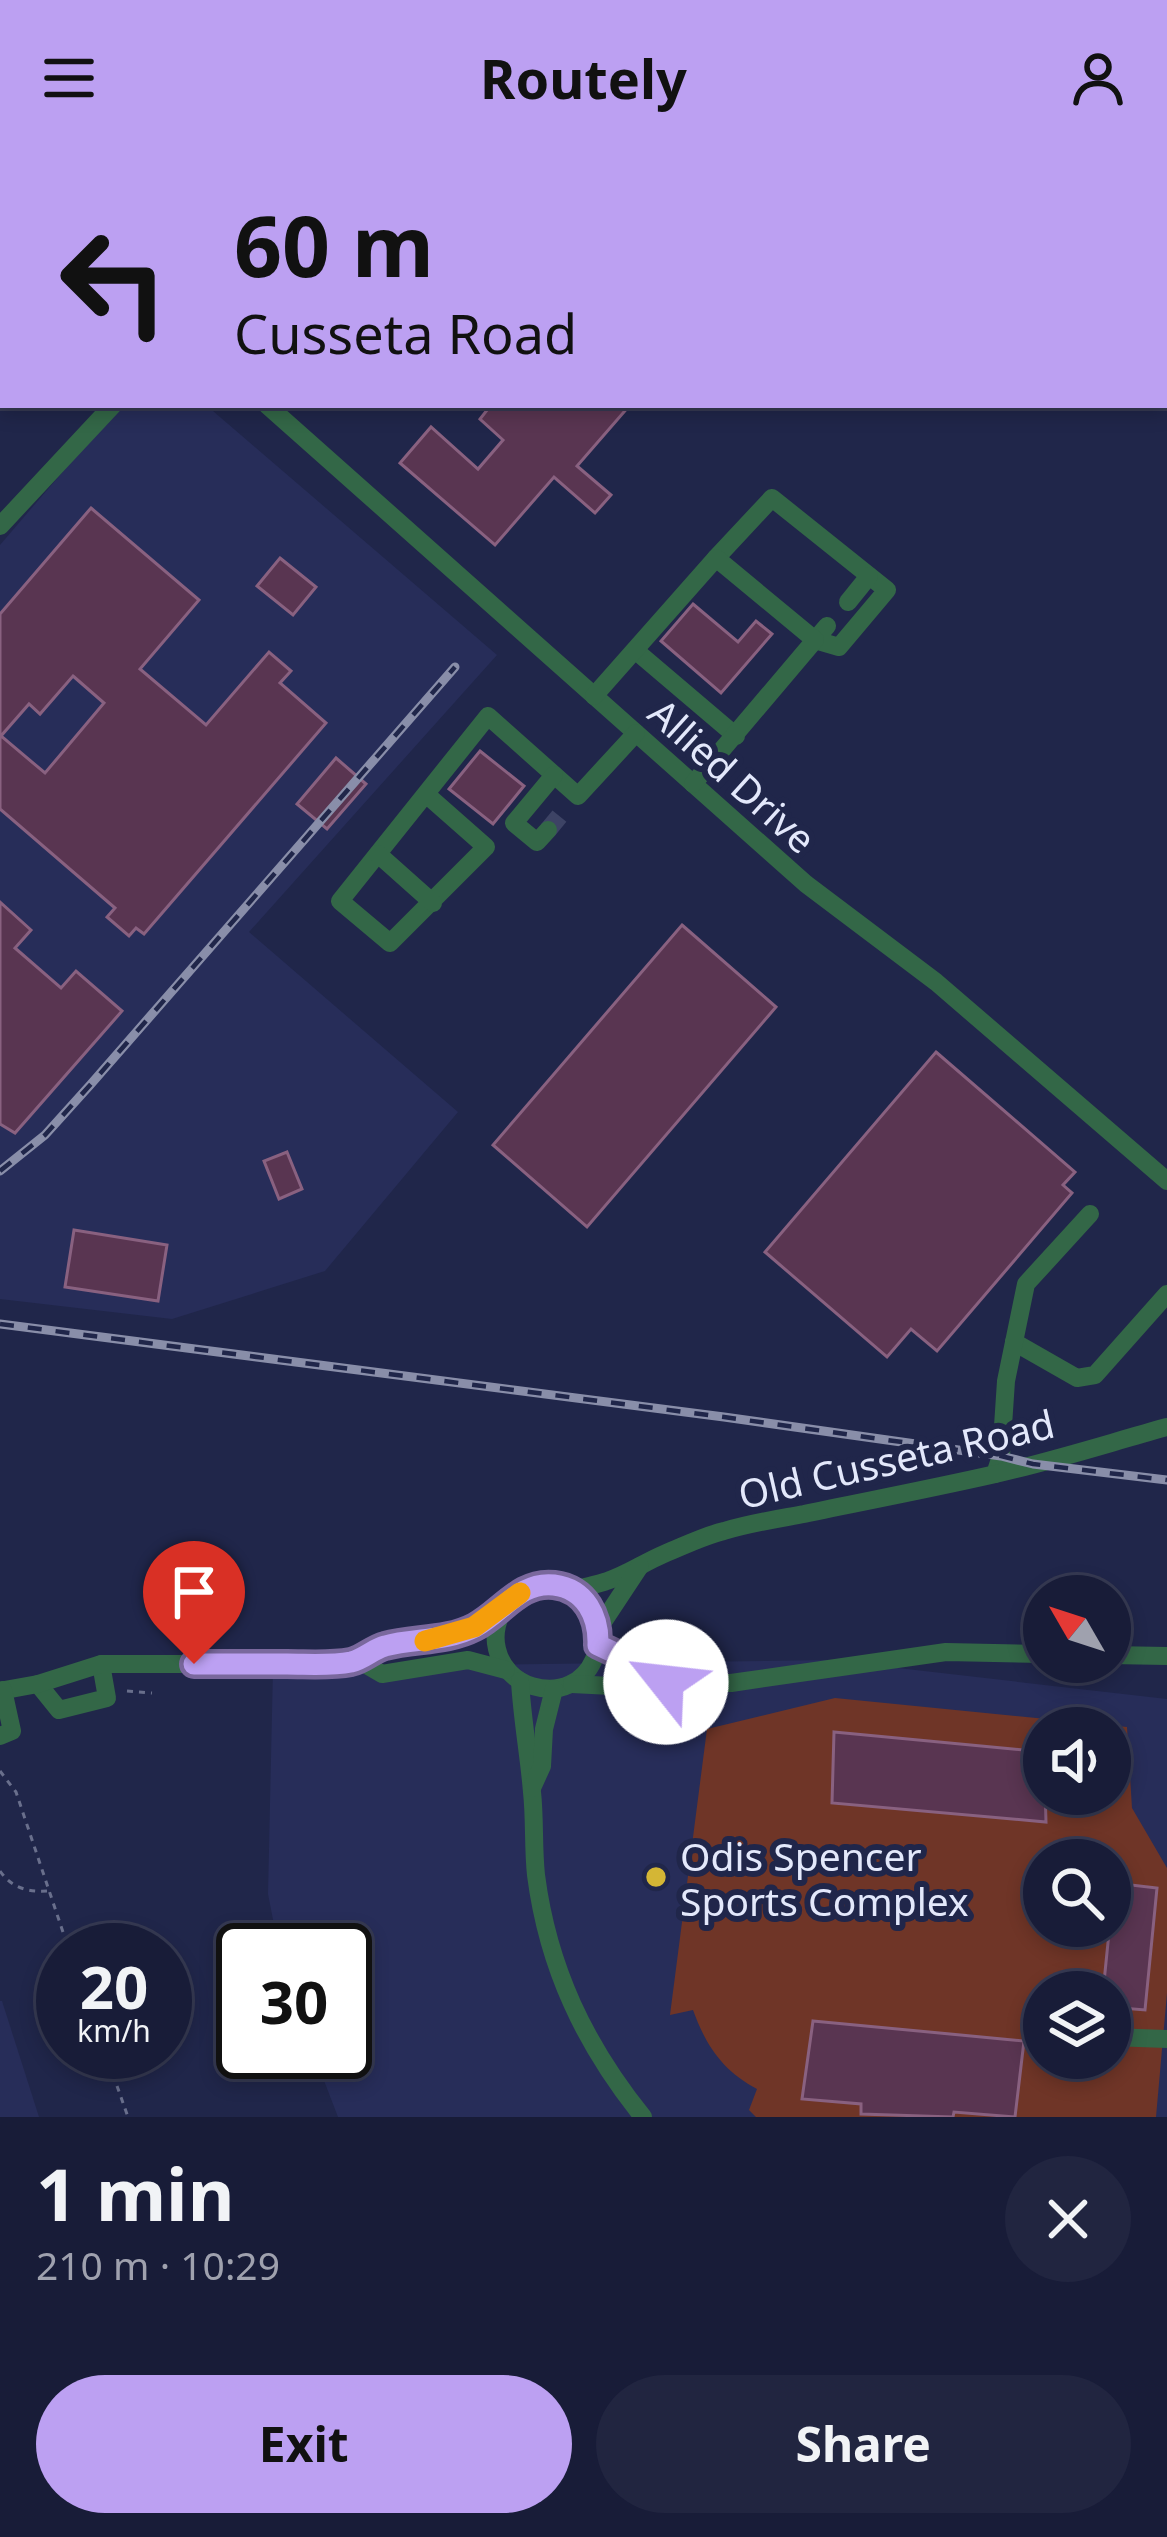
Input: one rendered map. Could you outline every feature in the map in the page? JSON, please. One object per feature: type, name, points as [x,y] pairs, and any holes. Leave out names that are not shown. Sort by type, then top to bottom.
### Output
[{"type":"street","points":[[0,526],[110,408]]},
{"type":"street","name":"Allied Drive","points":[[270,408],[806,884],[936,982],[1167,1181]]},
{"type":"street","points":[[594,696],[716,558],[772,498],[887,590],[839,647],[716,558]]},
{"type":"street","points":[[848,602],[869,575]]},
{"type":"street","points":[[693,784],[821,633]]},
{"type":"street","points":[[636,651],[736,736]]},
{"type":"street","points":[[554,775],[514,823],[496,834],[390,943],[340,901],[488,716],[578,796]]},
{"type":"street","points":[[562,813],[635,733]]},
{"type":"street","points":[[427,794],[486,847]]},
{"type":"street","points":[[514,823],[537,842],[548,830]]},
{"type":"street","points":[[378,854],[433,903]]},
{"type":"street","points":[[995,1474],[1001,1456],[1006,1381],[1026,1284],[1090,1214]]},
{"type":"street","points":[[1014,1342],[1077,1378],[1095,1375],[1167,1294]]},
{"type":"street","name":"Old Cusseta Road","points":[[570,1590],[609,1581],[643,1562],[722,1531],[995,1474],[1167,1427]]},
{"type":"street","points":[[532,1795],[542,1766],[544,1729],[562,1686],[584,1674],[593,1661],[599,1637],[643,1562]]},
{"type":"street","points":[[0,1736],[12,1731],[1,1690],[101,1664],[334,1664],[358,1660],[381,1647],[436,1640],[474,1627],[521,1592],[538,1586],[554,1585],[584,1599],[594,1612],[599,1637],[666,1682]]},
{"type":"street","points":[[507,1603],[495,1636],[498,1654],[513,1675],[545,1923],[566,1994],[598,2056],[643,2117]]},
{"type":"street","points":[[358,1660],[382,1674],[469,1660],[536,1688],[731,1683],[946,1652],[1023,1654]]},
{"type":"street","points":[[1131,1655],[1167,1656]]},
{"type":"street","points":[[38,1684],[59,1710],[107,1698],[101,1664]]},
{"type":"street","points":[[1131,2038],[1167,2039]]},
{"type":"path","points":[[0,1772],[16,1792],[60,1923]]},
{"type":"path","points":[[0,1871],[26,1892],[49,1891]]},
{"type":"path","points":[[115,2079],[128,2117]]},
{"type":"shaded area","points":[[117,408],[209,408],[497,655],[249,932],[458,1112],[325,1271],[172,1319],[0,1299],[0,545]]},
{"type":"shaded area","name":"Odis Spencer Sports Complex","points":[[828,1660],[1167,1699],[1167,2117],[338,2117],[323,2079],[372,2079],[372,1923],[274,1923],[268,1894],[273,1668]]},
{"type":"shaded area","points":[[835,1698],[1023,1717],[1023,1815],[1131,1815],[1131,1792],[1132,1808],[1167,1868],[1167,1993],[1156,2117],[756,2117],[749,2110],[757,2089],[717,2056],[693,2010],[670,2015],[707,1729]]},
{"type":"shaded area","points":[[2,2001],[39,2117],[0,2117]]},
{"type":"building","points":[[489,408],[627,408],[577,466],[611,495],[595,513],[554,477],[495,545],[400,463],[431,427],[478,469],[503,440],[480,419]]},
{"type":"building","points":[[91,508],[199,600],[140,669],[206,725],[269,652],[291,671],[280,683],[326,723],[144,934],[136,928],[129,936],[107,917],[115,908],[0,809],[0,614]],"holes":[[[73,676],[104,703],[45,773],[1,736],[29,704],[40,714]]]},
{"type":"building","points":[[280,558],[316,587],[293,615],[257,586]]},
{"type":"building","points":[[693,604],[738,642],[756,621],[772,634],[721,693],[661,641]]},
{"type":"building","points":[[480,751],[524,786],[493,824],[449,789]]},
{"type":"building","points":[[336,758],[366,784],[327,829],[297,804]]},
{"type":"building","points":[[0,902],[31,930],[15,948],[61,988],[76,971],[122,1011],[15,1133],[0,1124]]},
{"type":"building","points":[[682,925],[776,1007],[587,1227],[493,1145]]},
{"type":"building","points":[[936,1052],[1075,1172],[1063,1185],[1072,1193],[937,1351],[911,1329],[887,1357],[765,1252]]},
{"type":"building","points":[[287,1152],[302,1189],[279,1199],[264,1161]]},
{"type":"building","points":[[74,1230],[167,1245],[158,1301],[65,1287]]},
{"type":"building","points":[[834,1732],[1023,1750],[1023,1815],[1046,1815],[1046,1822],[832,1803]]},
{"type":"building","points":[[1131,1885],[1157,1888],[1145,2010],[1131,2009],[1131,1971],[1105,1971],[1108,1947],[1131,1947]]},
{"type":"building","points":[[813,2021],[1023,2041],[1015,2117],[954,2112],[953,2117],[861,2114],[861,2104],[802,2099]]},
{"type":"tunnel","points":[[548,830],[562,813]]},
{"type":"railway","points":[[0,1171],[45,1135],[455,667]]},
{"type":"railway","points":[[0,1324],[724,1417],[1167,1480]]},
{"type":"slow traffic","points":[[425,1641],[474,1627],[520,1593]]},
{"type":"place","name":"Odis Spencer Sports Complex","points":[[656,1877]]},
{"type":"route","points":[[194,1664],[358,1660],[381,1647],[436,1640],[474,1627],[521,1592],[554,1585],[584,1599],[594,1612],[598,1645],[666,1682]]}]
